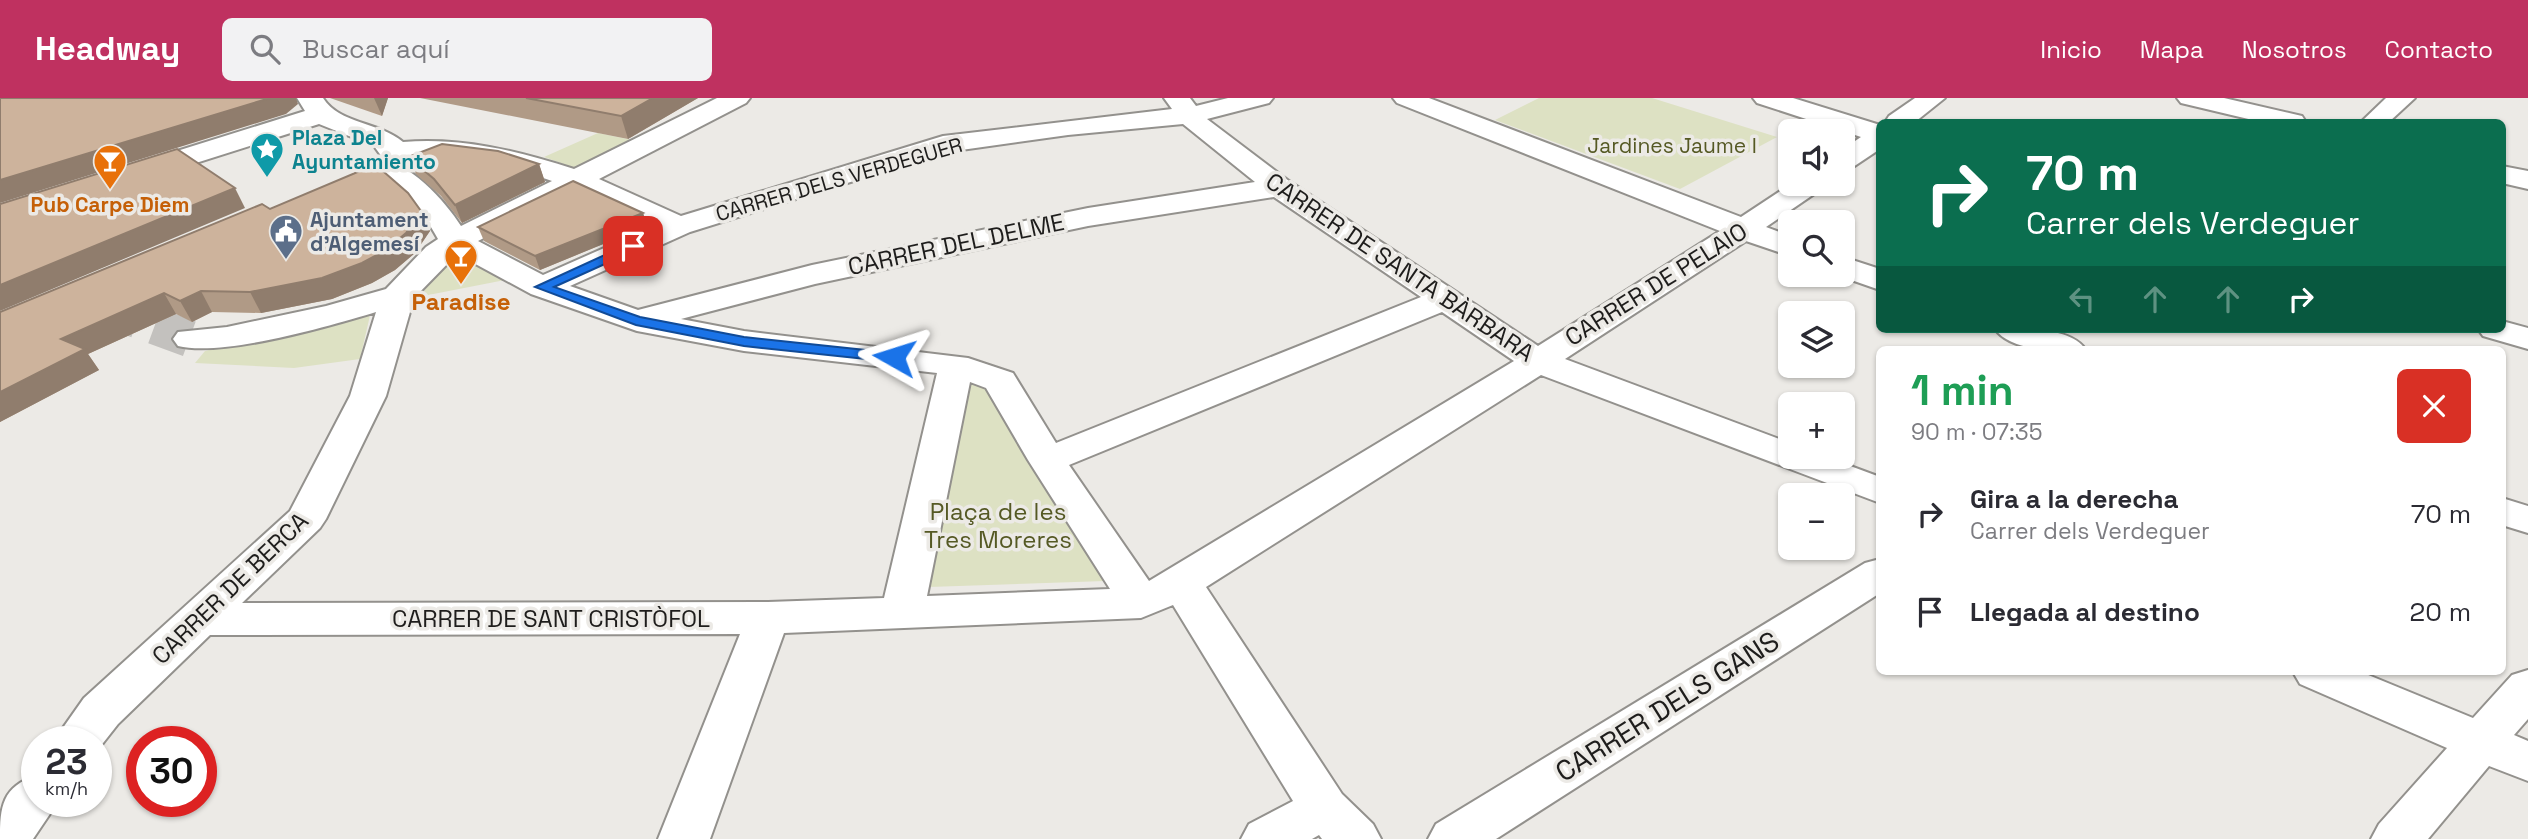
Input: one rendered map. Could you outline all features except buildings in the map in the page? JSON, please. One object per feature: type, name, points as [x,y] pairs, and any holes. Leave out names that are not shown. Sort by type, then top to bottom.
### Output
[{"type":"street","points":[[190,340],[227,337],[331,315],[398,296],[437,254],[455,240],[737,98]]},
{"type":"street","name":"CARRER DELS VERDEGUER","points":[[542,287],[679,226],[943,144],[1068,127],[1184,106],[1260,98]]},
{"type":"street","points":[[1406,98],[1778,242]]},
{"type":"street","points":[[1766,98],[1876,134]]},
{"type":"street","points":[[1902,119],[1932,98]]},
{"type":"street","points":[[2190,98],[2280,119]]},
{"type":"street","points":[[2378,119],[2402,98]]},
{"type":"street","points":[[119,178],[321,104],[384,140],[393,148],[378,167]]},
{"type":"street","name":"CARRER DE SANTA BÀRBARA","points":[[1184,106],[1197,124],[1279,187],[1537,361],[1876,489]]},
{"type":"street","points":[[1855,153],[1876,138]]},
{"type":"street","points":[[378,167],[443,148],[497,154],[578,178],[679,226]]},
{"type":"street","points":[[378,167],[410,184],[436,212],[455,240],[542,287],[636,321],[744,341],[956,365],[1000,381],[1047,460],[1161,593],[1340,824],[1267,839]]},
{"type":"street","points":[[2506,175],[2528,180]]},
{"type":"street","name":"CARRER DEL DELME","points":[[636,321],[812,275],[1088,217],[1279,187]]},
{"type":"street","name":"CARRER DE PELAIO","points":[[1161,593],[1537,361],[1792,196]]},
{"type":"street","points":[[1855,271],[1876,278]]},
{"type":"street","name":"CARRER DE BERCA","points":[[89,726],[101,711],[306,519],[368,396],[398,296]]},
{"type":"street","points":[[1047,460],[1445,299]]},
{"type":"street","points":[[2023,333],[2058,346]]},
{"type":"street","points":[[2506,333],[2528,340]]},
{"type":"street","points":[[956,365],[902,613],[1161,593]]},
{"type":"street","points":[[2506,512],[2528,520]]},
{"type":"street","name":"CARRER DELS GANS","points":[[1454,839],[1876,575]]},
{"type":"street","name":"CARRER DE SANT CRISTÒFOL","points":[[200,619],[768,618],[902,613]]},
{"type":"street","points":[[684,839],[768,618]]},
{"type":"street","points":[[2323,675],[2528,762]]},
{"type":"street","points":[[2397,839],[2528,687]]},
{"type":"street","points":[[4,839],[21,816]]},
{"type":"green space","name":"Jardines Jaume I","points":[[1539,98],[1652,98],[1777,137],[1680,189],[1495,120]]},
{"type":"green space","points":[[598,133],[632,140],[580,170],[544,157]]},
{"type":"green space","points":[[456,255],[467,256],[505,280],[413,298]]},
{"type":"green space","points":[[371,311],[360,359],[294,368],[195,363],[205,351]]},
{"type":"green space","name":"Plaça de les Tres Moreres","points":[[961,380],[988,387],[1033,468],[1105,581],[929,587]]},
{"type":"tunnel","points":[[103,307],[190,339]]},
{"type":"place","name":"Plaza Del Ayuntamiento","points":[[267,179]]},
{"type":"place","name":"Pub Carpe Diem","points":[[110,191]]},
{"type":"place","name":"Ajuntament d'Algemesí","points":[[286,261]]},
{"type":"place","name":"Paradise","points":[[461,286]]},
{"type":"route","points":[[633,246],[542,287],[636,321],[744,341],[894,357]]}]
